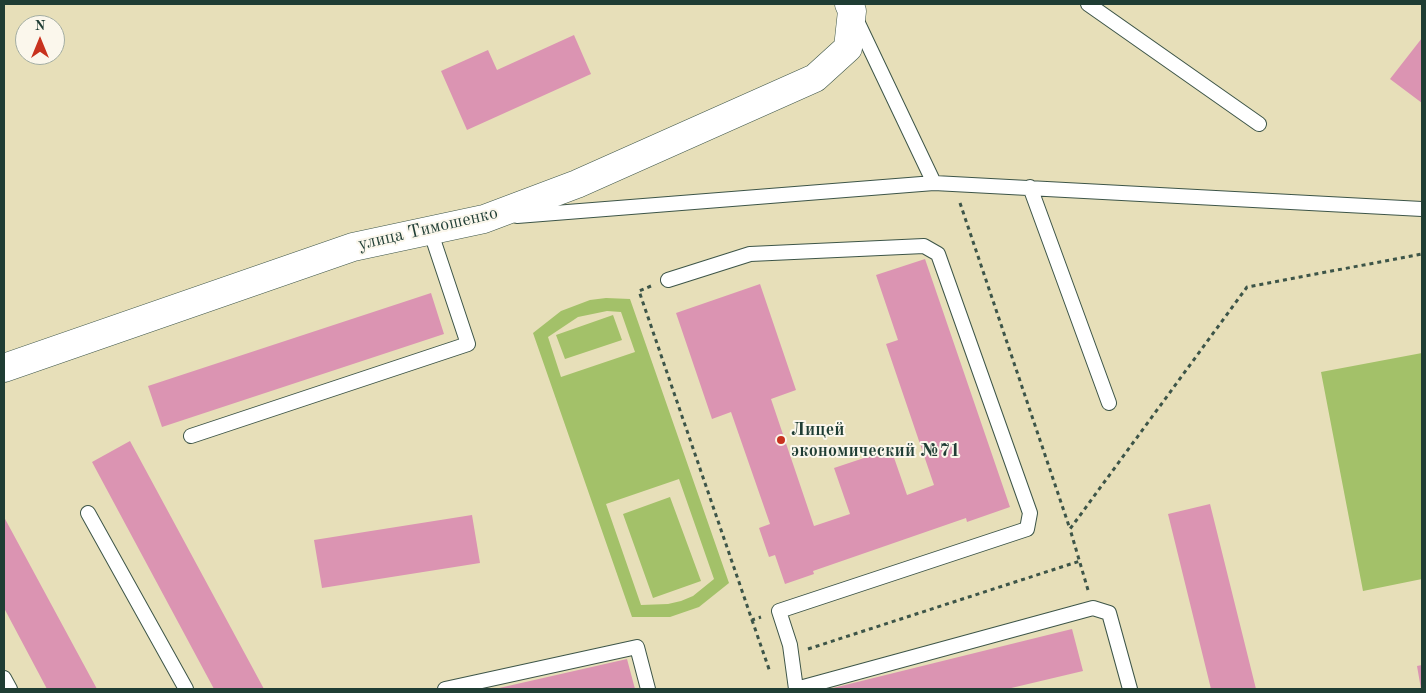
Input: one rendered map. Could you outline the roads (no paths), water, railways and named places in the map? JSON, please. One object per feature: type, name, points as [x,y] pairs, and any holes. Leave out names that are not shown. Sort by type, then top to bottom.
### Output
[{"type":"street","name":"улица Тимошенко","points":[[4,368],[353,247],[484,218],[577,184],[815,78],[848,48],[850,7]]},
{"type":"lane","points":[[1088,4],[1259,124]]},
{"type":"lane","points":[[850,7],[934,183]]},
{"type":"lane","points":[[484,218],[934,183],[1422,209]]},
{"type":"lane","points":[[1030,187],[1109,403]]},
{"type":"lane","points":[[191,436],[468,344],[430,230]]},
{"type":"lane","points":[[668,280],[750,254],[924,246],[938,254],[1030,514],[1027,529],[779,611],[791,655],[796,689],[1093,608],[1109,613],[1130,689]]},
{"type":"lane","points":[[88,513],[186,689]]},
{"type":"lane","points":[[445,689],[637,647],[648,689]]},
{"type":"lane","points":[[4,678],[10,689]]},
{"type":"place","name":"Лицей экономический №71","points":[[781,440]]}]
